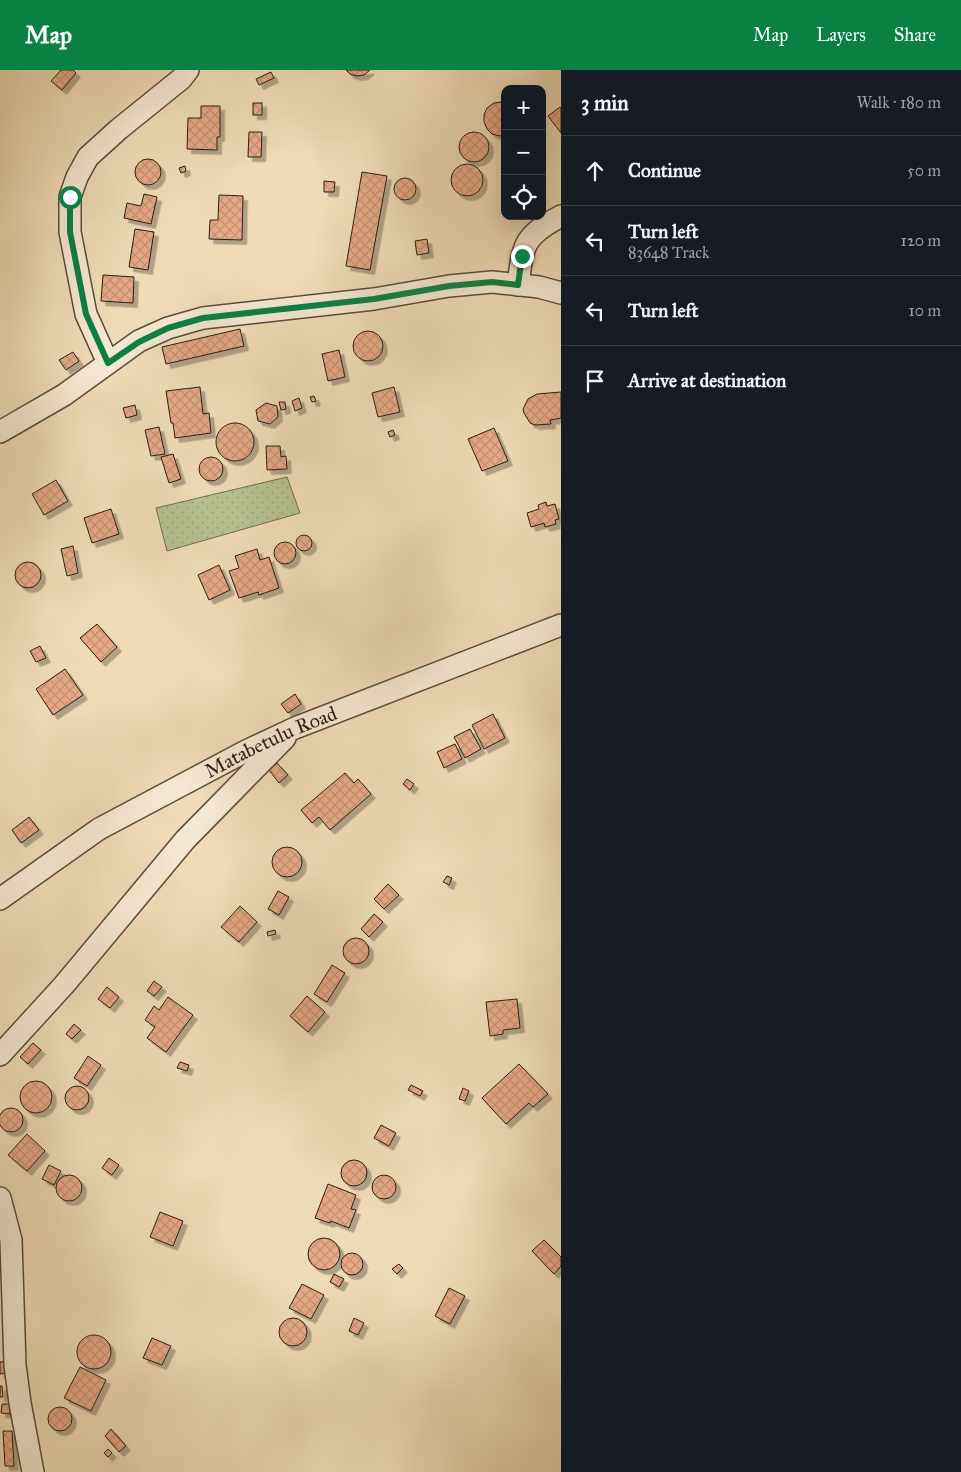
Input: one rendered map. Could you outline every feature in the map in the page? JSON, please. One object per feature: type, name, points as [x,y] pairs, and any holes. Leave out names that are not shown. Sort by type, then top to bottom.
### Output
[{"type":"street","points":[[108,363],[86,314],[70,232],[70,197],[77,177],[88,157],[119,129],[181,79],[188,70]]},
{"type":"street","points":[[518,285],[522,256],[527,241],[546,224],[561,216]]},
{"type":"street","points":[[0,432],[64,395],[139,342],[168,328],[203,318],[374,299],[449,286],[492,282],[539,287],[561,293]]},
{"type":"street","name":"Matabetulu Road","points":[[0,899],[99,829],[246,751],[295,728],[561,625]]},
{"type":"street","points":[[0,1055],[64,985],[185,840],[295,728]]},
{"type":"street","points":[[0,1198],[11,1240],[16,1365],[20,1403],[33,1472]]},
{"type":"green space","points":[[287,477],[300,513],[167,551],[156,508]]},
{"type":"building","points":[[61,70],[73,70],[76,73],[62,90],[51,81]]},
{"type":"building","points":[[346,70],[370,70],[364,75],[357,76],[350,74]]},
{"type":"building","points":[[271,72],[274,78],[259,85],[256,79]]},
{"type":"building","points":[[501,102],[500,136],[492,134],[484,122],[487,108],[494,103]]},
{"type":"building","points":[[253,103],[262,103],[262,115],[253,115]]},
{"type":"building","points":[[201,106],[220,106],[220,137],[217,137],[217,150],[187,149],[188,118],[201,118]]},
{"type":"building","points":[[561,108],[561,133],[548,116]]},
{"type":"building","points":[[249,132],[262,132],[261,157],[248,157]]},
{"type":"building","points":[[474,132],[485,136],[489,147],[485,158],[474,162],[463,158],[459,147],[463,136]]},
{"type":"building","points":[[148,159],[157,163],[161,172],[157,181],[148,185],[139,181],[135,172],[139,163]]},
{"type":"building","points":[[467,164],[478,169],[483,180],[478,191],[467,196],[456,191],[451,180],[456,169]]},
{"type":"building","points":[[185,166],[186,171],[181,173],[179,168]]},
{"type":"building","points":[[362,172],[387,176],[370,270],[346,266]]},
{"type":"building","points":[[405,178],[413,181],[416,189],[413,197],[405,200],[397,197],[394,189],[397,181]]},
{"type":"building","points":[[324,181],[335,182],[334,192],[324,192]]},
{"type":"building","points":[[144,194],[157,197],[151,224],[124,218],[127,203],[141,206]]},
{"type":"building","points":[[219,195],[243,196],[242,240],[209,239],[210,220],[218,220]]},
{"type":"building","points":[[135,229],[154,232],[148,270],[129,267]]},
{"type":"building","points":[[427,239],[429,253],[417,255],[415,241]]},
{"type":"building","points":[[103,275],[134,277],[133,303],[101,301]]},
{"type":"building","points":[[240,329],[244,346],[166,364],[162,347]]},
{"type":"building","points":[[368,331],[378,336],[383,346],[378,356],[368,361],[358,356],[353,346],[358,336]]},
{"type":"building","points":[[339,350],[345,377],[328,381],[322,354]]},
{"type":"building","points":[[73,352],[79,361],[66,370],[59,360]]},
{"type":"building","points":[[200,387],[203,414],[209,413],[211,433],[175,438],[166,391]]},
{"type":"building","points":[[394,387],[400,412],[378,417],[372,393]]},
{"type":"building","points":[[561,392],[561,418],[550,420],[551,424],[535,425],[530,423],[523,409],[528,399],[537,394]]},
{"type":"building","points":[[314,396],[316,401],[312,402],[310,397]]},
{"type":"building","points":[[299,398],[302,408],[295,411],[292,401]]},
{"type":"building","points":[[279,402],[285,402],[286,409],[281,410]]},
{"type":"building","points":[[266,403],[277,406],[278,417],[270,424],[258,421],[256,410]]},
{"type":"building","points":[[135,405],[137,415],[126,418],[123,408]]},
{"type":"building","points":[[235,423],[248,429],[254,442],[248,455],[235,461],[222,455],[216,442],[222,429]]},
{"type":"building","points":[[159,427],[165,454],[151,456],[145,430]]},
{"type":"building","points":[[494,428],[508,461],[482,471],[468,439]]},
{"type":"building","points":[[393,430],[395,435],[390,437],[388,432]]},
{"type":"building","points":[[266,446],[280,446],[281,457],[286,456],[287,469],[267,470]]},
{"type":"building","points":[[173,454],[181,479],[169,483],[161,457]]},
{"type":"building","points":[[211,457],[220,460],[223,469],[220,478],[211,481],[202,478],[199,469],[202,460]]},
{"type":"building","points":[[56,480],[68,501],[44,515],[32,494]]},
{"type":"building","points":[[546,502],[547,506],[555,504],[559,519],[555,520],[556,524],[545,527],[544,523],[531,527],[527,513],[539,509],[538,505]]},
{"type":"building","points":[[111,509],[119,534],[92,543],[84,518]]},
{"type":"building","points":[[304,535],[312,543],[304,551],[296,543]]},
{"type":"building","points":[[285,542],[293,545],[296,553],[293,561],[285,564],[277,561],[274,553],[277,545]]},
{"type":"building","points":[[73,546],[78,573],[67,576],[61,549]]},
{"type":"building","points":[[257,549],[260,560],[269,557],[279,588],[259,595],[258,592],[239,598],[229,571],[239,568],[235,556]]},
{"type":"building","points":[[28,562],[37,566],[41,575],[37,584],[28,588],[19,584],[15,575],[19,566]]},
{"type":"building","points":[[219,565],[230,590],[209,600],[198,575]]},
{"type":"building","points":[[97,624],[117,647],[101,662],[80,638]]},
{"type":"building","points":[[40,646],[46,658],[36,662],[30,651]]},
{"type":"building","points":[[65,669],[83,695],[53,715],[36,689]]},
{"type":"building","points":[[295,694],[301,704],[288,713],[281,704]]},
{"type":"building","points":[[493,714],[505,738],[484,749],[472,725]]},
{"type":"building","points":[[470,729],[481,749],[465,758],[454,737]]},
{"type":"building","points":[[455,744],[462,759],[444,768],[437,752]]},
{"type":"building","points":[[277,763],[288,775],[279,783],[269,770]]},
{"type":"building","points":[[345,773],[354,783],[358,779],[371,794],[330,830],[319,817],[312,823],[301,810]]},
{"type":"building","points":[[407,779],[414,784],[410,790],[403,784]]},
{"type":"building","points":[[29,817],[39,830],[21,843],[12,830]]},
{"type":"building","points":[[287,847],[298,851],[302,862],[298,873],[287,877],[276,873],[272,862],[276,851]]},
{"type":"building","points":[[447,876],[452,878],[449,885],[443,882]]},
{"type":"building","points":[[388,884],[399,895],[384,909],[374,899]]},
{"type":"building","points":[[278,891],[289,897],[279,915],[268,909]]},
{"type":"building","points":[[240,906],[257,922],[239,942],[221,927]]},
{"type":"building","points":[[374,914],[383,922],[369,937],[361,929]]},
{"type":"building","points":[[275,930],[276,934],[268,936],[267,932]]},
{"type":"building","points":[[356,938],[365,942],[369,951],[365,960],[356,964],[347,960],[343,951],[347,942]]},
{"type":"building","points":[[332,965],[345,973],[327,1002],[314,994]]},
{"type":"building","points":[[154,981],[162,987],[154,996],[147,991]]},
{"type":"building","points":[[107,987],[119,997],[110,1008],[98,999]]},
{"type":"building","points":[[307,996],[325,1012],[308,1032],[290,1016]]},
{"type":"building","points":[[168,997],[193,1015],[166,1052],[147,1038],[155,1027],[145,1020],[154,1006],[159,1010]]},
{"type":"building","points":[[517,999],[520,1028],[503,1030],[503,1034],[490,1036],[486,1002]]},
{"type":"building","points":[[74,1024],[81,1030],[72,1039],[66,1034]]},
{"type":"building","points":[[33,1043],[41,1050],[28,1064],[20,1057]]},
{"type":"building","points":[[88,1056],[101,1065],[87,1086],[74,1078]]},
{"type":"building","points":[[180,1062],[189,1065],[187,1071],[177,1068]]},
{"type":"building","points":[[519,1064],[548,1094],[533,1107],[529,1103],[506,1124],[482,1098]]},
{"type":"building","points":[[36,1081],[47,1086],[52,1097],[47,1108],[36,1113],[25,1108],[20,1097],[25,1086]]},
{"type":"building","points":[[411,1085],[423,1091],[420,1096],[408,1090]]},
{"type":"building","points":[[77,1086],[82,1087],[88,1093],[88,1103],[82,1109],[77,1110],[72,1109],[66,1103],[65,1098],[66,1093],[72,1087]]},
{"type":"building","points":[[463,1088],[469,1091],[465,1101],[459,1099]]},
{"type":"building","points":[[11,1108],[16,1109],[22,1115],[22,1125],[16,1131],[11,1132],[6,1131],[0,1125],[-1,1120],[0,1115],[6,1109]]},
{"type":"building","points":[[381,1125],[396,1133],[389,1146],[374,1138]]},
{"type":"building","points":[[27,1134],[45,1151],[27,1171],[8,1155]]},
{"type":"building","points":[[109,1158],[119,1165],[112,1175],[102,1168]]},
{"type":"building","points":[[354,1160],[363,1164],[367,1173],[363,1182],[354,1186],[345,1182],[341,1173],[345,1164]]},
{"type":"building","points":[[49,1165],[61,1171],[54,1185],[42,1179]]},
{"type":"building","points":[[69,1175],[78,1179],[82,1188],[78,1197],[69,1201],[60,1197],[56,1188],[60,1179]]},
{"type":"building","points":[[384,1175],[389,1176],[395,1182],[395,1192],[389,1198],[384,1199],[379,1198],[373,1192],[372,1187],[373,1182],[379,1176]]},
{"type":"building","points":[[328,1184],[356,1195],[351,1209],[356,1210],[349,1228],[331,1221],[330,1223],[315,1218]]},
{"type":"building","points":[[160,1212],[183,1221],[173,1246],[150,1237]]},
{"type":"building","points":[[324,1238],[335,1243],[340,1254],[335,1265],[324,1270],[313,1265],[308,1254],[313,1243]]},
{"type":"building","points":[[544,1240],[561,1257],[561,1266],[554,1274],[532,1251]]},
{"type":"building","points":[[352,1253],[360,1256],[363,1264],[360,1272],[352,1275],[344,1272],[341,1264],[344,1256]]},
{"type":"building","points":[[399,1264],[403,1268],[397,1274],[392,1269]]},
{"type":"building","points":[[334,1274],[344,1279],[339,1287],[330,1282]]},
{"type":"building","points":[[302,1284],[324,1295],[311,1319],[289,1308]]},
{"type":"building","points":[[449,1288],[465,1296],[450,1324],[435,1316]]},
{"type":"building","points":[[293,1318],[303,1322],[307,1332],[303,1342],[293,1346],[283,1342],[279,1332],[283,1322]]},
{"type":"building","points":[[354,1318],[364,1323],[358,1335],[349,1331]]},
{"type":"building","points":[[94,1335],[101,1336],[106,1340],[110,1345],[110,1359],[106,1364],[101,1368],[94,1369],[87,1368],[82,1364],[78,1359],[77,1352],[78,1345],[82,1340],[87,1336]]},
{"type":"building","points":[[152,1338],[171,1346],[162,1365],[143,1358]]},
{"type":"building","points":[[7,1361],[8,1373],[0,1374],[0,1362]]},
{"type":"building","points":[[80,1367],[106,1380],[91,1411],[64,1398]]},
{"type":"building","points":[[0,1386],[2,1386],[3,1397],[0,1397]]},
{"type":"building","points":[[2,1404],[11,1404],[10,1414],[1,1413]]},
{"type":"building","points":[[60,1407],[69,1410],[72,1419],[69,1428],[60,1431],[51,1428],[48,1419],[51,1410]]},
{"type":"building","points":[[111,1429],[126,1446],[119,1452],[105,1436]]},
{"type":"building","points":[[3,1431],[12,1431],[14,1466],[5,1466]]},
{"type":"building","points":[[108,1449],[112,1453],[108,1457],[104,1453]]},
{"type":"route","points":[[70,197],[70,232],[86,314],[108,363],[139,342],[168,328],[203,318],[374,299],[449,286],[492,282],[518,285],[522,256]]}]
